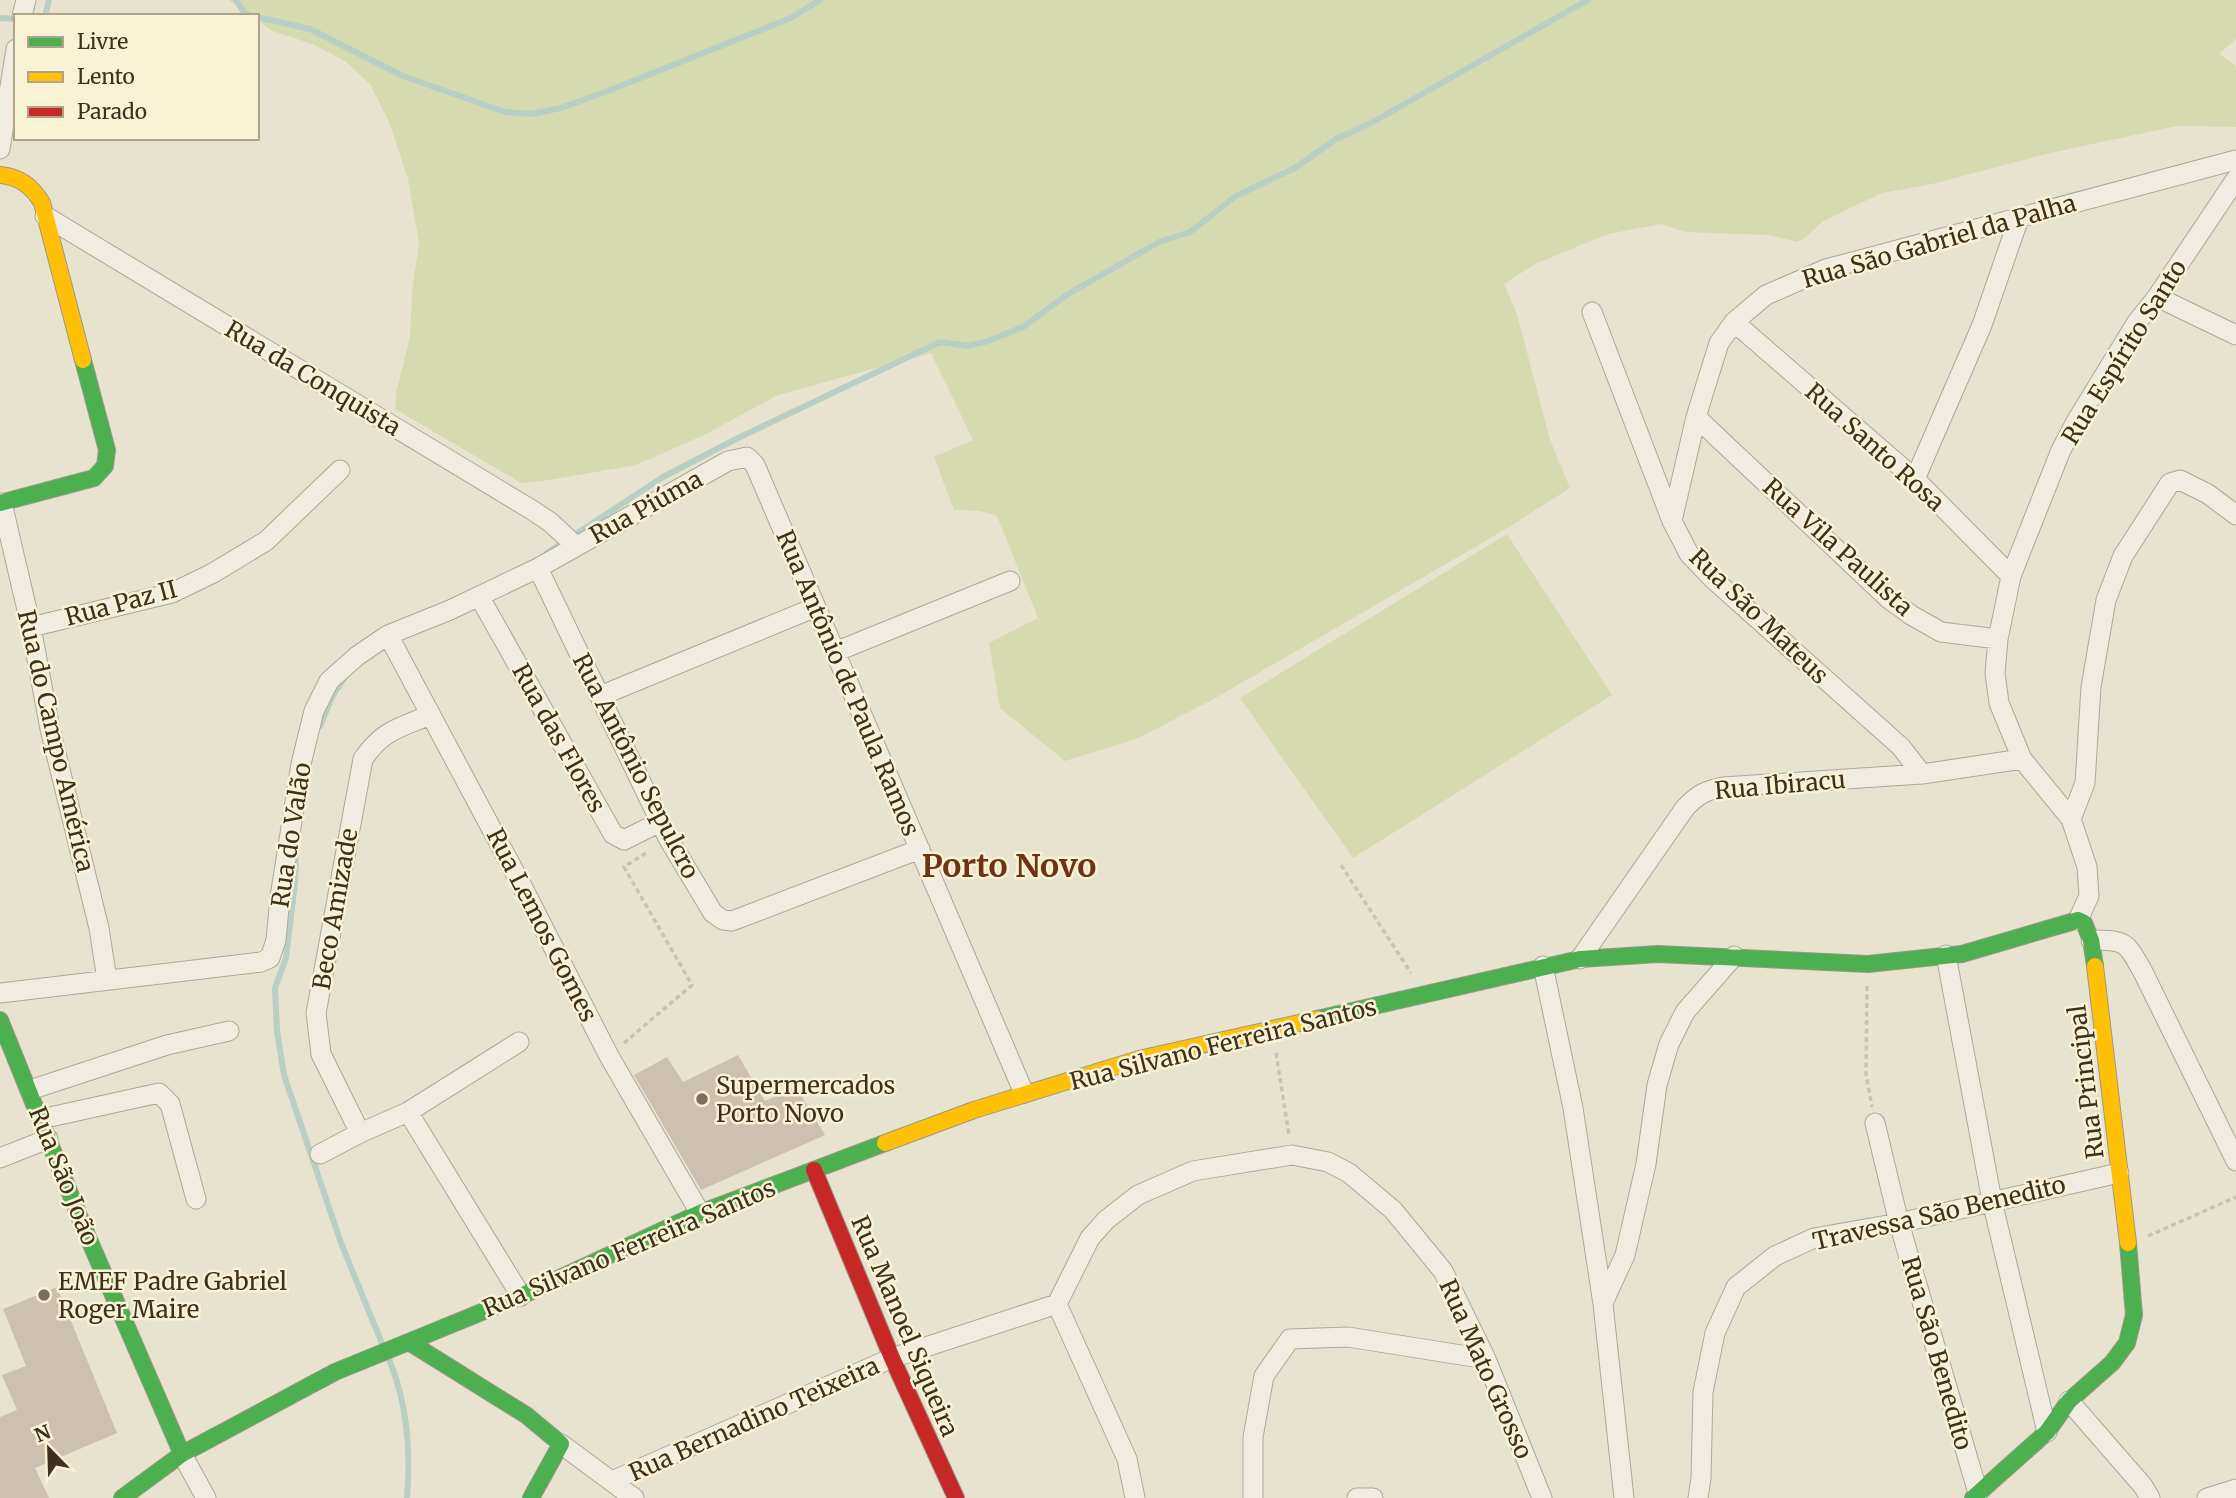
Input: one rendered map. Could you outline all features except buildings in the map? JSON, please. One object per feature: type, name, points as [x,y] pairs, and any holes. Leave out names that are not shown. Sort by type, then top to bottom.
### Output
[{"type":"street","points":[[0,149],[14,62]]},
{"type":"street","name":"Rua São Gabriel da Palha","points":[[1672,520],[1696,417],[1719,343],[1734,322],[1766,295],[1826,269],[2236,160]]},
{"type":"street","points":[[0,176],[11,176],[29,186],[42,203],[108,460],[102,472],[94,478],[1,503]]},
{"type":"street","name":"Rua Espírito Santo","points":[[2078,920],[2089,896],[2087,867],[2071,819],[2022,759],[1998,703],[1995,673],[1998,639],[2011,576],[2061,450],[2137,323],[2230,201],[2236,179]]},
{"type":"street","name":"Rua da Conquista","points":[[45,216],[533,510],[576,546]]},
{"type":"street","points":[[1915,479],[1982,325],[2019,218]]},
{"type":"street","points":[[2157,297],[2236,335]]},
{"type":"street","name":"Rua São Mateus","points":[[1592,312],[1672,520],[1689,554],[1713,579],[1901,747],[1922,774]]},
{"type":"street","name":"Rua Santo Rosa","points":[[1734,322],[1915,479],[2011,576]]},
{"type":"street","name":"Rua Vila Paulista","points":[[1696,417],[1889,599],[1941,632],[1998,639]]},
{"type":"street","name":"Rua Piúma","points":[[538,568],[729,461],[747,457],[755,465]]},
{"type":"street","name":"Rua Antônio de Paula Ramos","points":[[755,465],[1024,1093]]},
{"type":"street","name":"Rua Paz II","points":[[31,627],[172,593],[213,573],[266,541],[340,470]]},
{"type":"street","points":[[2071,819],[2085,783],[2091,687],[2106,600],[2123,556],[2170,483],[2180,480],[2208,494],[2236,514]]},
{"type":"street","name":"Rua do Campo América","points":[[1,503],[31,627],[50,729],[99,928],[107,980]]},
{"type":"street","name":"Rua do Valão","points":[[0,993],[261,962],[270,958],[276,940],[279,897],[301,764],[314,710],[329,681],[388,635],[538,568]]},
{"type":"street","name":"Rua Antônio Sepulcro","points":[[538,568],[664,830],[713,914],[723,920],[732,921],[920,849]]},
{"type":"street","points":[[835,652],[1010,581]]},
{"type":"street","name":"Rua das Flores","points":[[480,596],[613,834],[624,840],[664,830]]},
{"type":"street","points":[[600,696],[816,607]]},
{"type":"street","name":"Rua Lemos Gomes","points":[[388,635],[609,1056],[699,1213]]},
{"type":"street","name":"Beco Amizade","points":[[360,1133],[321,1054],[316,1013],[363,759],[375,742],[386,733],[430,715]]},
{"type":"street","name":"Rua Ibiracu","points":[[1580,959],[1685,808],[1706,790],[1922,774],[2022,759]]},
{"type":"street","name":"Rua Silvano Ferreira Santos","points":[[122,1498],[182,1454],[335,1372],[521,1296],[699,1213],[1024,1093],[1139,1059],[1580,959],[1658,954],[1867,964],[1986,948],[2078,920]]},
{"type":"street","name":"Rua Principal","points":[[1975,1495],[2047,1432],[2069,1401],[2112,1363],[2127,1343],[2134,1315],[2091,940],[2084,923],[2078,920]]},
{"type":"street","points":[[2091,940],[2118,940],[2129,947],[2236,1161]]},
{"type":"street","points":[[1946,955],[1992,1201],[2047,1432]]},
{"type":"street","points":[[1603,1304],[1625,1255],[1646,1164],[1657,1085],[1669,1044],[1685,1012],[1734,957]]},
{"type":"street","points":[[1543,966],[1573,1108],[1603,1304],[1624,1498]]},
{"type":"street","name":"Rua São João","points":[[0,1020],[182,1454]]},
{"type":"street","name":"Rua São João","points":[[30,1090],[167,1045],[229,1031]]},
{"type":"street","points":[[320,1154],[408,1112],[519,1042]]},
{"type":"street","points":[[41,1119],[159,1093],[170,1104],[196,1199]]},
{"type":"street","points":[[408,1112],[521,1296]]},
{"type":"street","name":"Rua São Benedito","points":[[1875,1123],[1899,1223],[1975,1495]]},
{"type":"street","points":[[0,1158],[48,1139]]},
{"type":"street","name":"Rua Mato Grosso","points":[[1057,1304],[1090,1238],[1106,1220],[1138,1195],[1194,1171],[1292,1155],[1328,1161],[1349,1173],[1393,1210],[1443,1271],[1486,1359],[1542,1498]]},
{"type":"street","name":"Rua Manoel Siqueira","points":[[814,1170],[892,1358],[956,1498]]},
{"type":"street","name":"Travessa São Benedito","points":[[1698,1498],[1703,1392],[1715,1333],[1736,1287],[1775,1256],[1814,1238],[1899,1223],[2119,1173]]},
{"type":"street","points":[[1057,1304],[1127,1459],[1135,1498]]},
{"type":"street","name":"Rua Bernadino Teixeira","points":[[612,1481],[892,1358],[1057,1304]]},
{"type":"street","points":[[1253,1498],[1253,1437],[1264,1376],[1290,1339],[1348,1337],[1486,1359]]},
{"type":"street","points":[[409,1342],[526,1415],[634,1498]]},
{"type":"street","points":[[2069,1401],[2143,1486],[2150,1498]]},
{"type":"street","points":[[531,1498],[561,1444]]},
{"type":"street","points":[[182,1454],[206,1498]]},
{"type":"street","points":[[2207,1498],[2236,1489]]},
{"type":"street","points":[[1357,1498],[1373,1498]]},
{"type":"path","points":[[609,1056],[692,985],[624,867],[664,830]]},
{"type":"path","points":[[1341,864],[1426,996]]},
{"type":"path","points":[[1867,964],[1866,1074],[1875,1123]]},
{"type":"path","points":[[1272,1029],[1292,1155]]},
{"type":"path","points":[[2128,1245],[2236,1197]]},
{"type":"green space","points":[[229,0],[2236,0],[2236,39],[2219,54],[2236,66],[2236,127],[2177,126],[2050,153],[1932,184],[1882,193],[1823,221],[1797,242],[1769,235],[1685,232],[1661,224],[1608,234],[1535,264],[1504,284],[1517,314],[1550,440],[1570,488],[1506,529],[1212,700],[1136,739],[1065,761],[1000,708],[989,643],[1038,618],[997,516],[980,511],[954,510],[934,457],[973,440],[931,353],[778,395],[706,434],[636,465],[521,483],[395,409],[396,393],[410,337],[412,292],[419,243],[408,179],[390,124],[370,84],[345,61],[312,44],[270,30],[259,22],[259,14],[248,14]]},
{"type":"green space","points":[[1507,534],[1612,695],[1353,858],[1240,698]]},
{"type":"waterway","points":[[46,14],[49,0]]},
{"type":"waterway","points":[[236,0],[247,14]]},
{"type":"waterway","points":[[259,17],[310,29],[403,76],[505,112],[531,114],[561,108],[608,91],[791,18],[820,0]]},
{"type":"waterway","points":[[547,553],[663,477],[740,437],[940,342],[968,346],[1023,327],[1068,294],[1159,242],[1190,232],[1236,196],[1295,168],[1336,139],[1371,123],[1588,0]]},
{"type":"waterway","points":[[0,18],[14,19]]},
{"type":"waterway","points":[[320,726],[333,695],[343,680]]},
{"type":"waterway","points":[[296,853],[286,958],[275,988],[277,1031],[284,1075],[341,1243],[383,1346]]},
{"type":"waterway","points":[[389,1359],[404,1410],[408,1463],[407,1498]]},
{"type":"traffic: fast","points":[[0,503],[94,478],[105,466],[107,450],[83,360]]},
{"type":"traffic: fast","points":[[1317,1019],[1580,959],[1658,954],[1868,964],[1962,954],[2078,920],[2084,923],[2091,940],[2095,966]]},
{"type":"traffic: fast","points":[[0,1020],[84,1228],[182,1454]]},
{"type":"traffic: fast","points":[[122,1498],[182,1454],[335,1372],[521,1296],[700,1213],[885,1143]]},
{"type":"traffic: fast","points":[[1973,1498],[2047,1432],[2069,1401],[2112,1363],[2127,1343],[2134,1315],[2128,1243]]},
{"type":"traffic: fast","points":[[409,1342],[526,1415],[561,1444],[531,1498]]},
{"type":"traffic: slow","points":[[0,175],[25,183],[42,203],[83,360]]},
{"type":"traffic: slow","points":[[2095,966],[2128,1243]]},
{"type":"traffic: slow","points":[[885,1143],[974,1110],[1139,1059],[1317,1019]]},
{"type":"traffic: jam","points":[[814,1170],[892,1358],[956,1498]]},
{"type":"place","name":"Supermercados Porto Novo","points":[[702,1099]]},
{"type":"place","name":"EMEF Padre Gabriel Roger Maire","points":[[44,1295]]},
{"type":"district","name":"Porto Novo","points":[[1009,866]]}]
